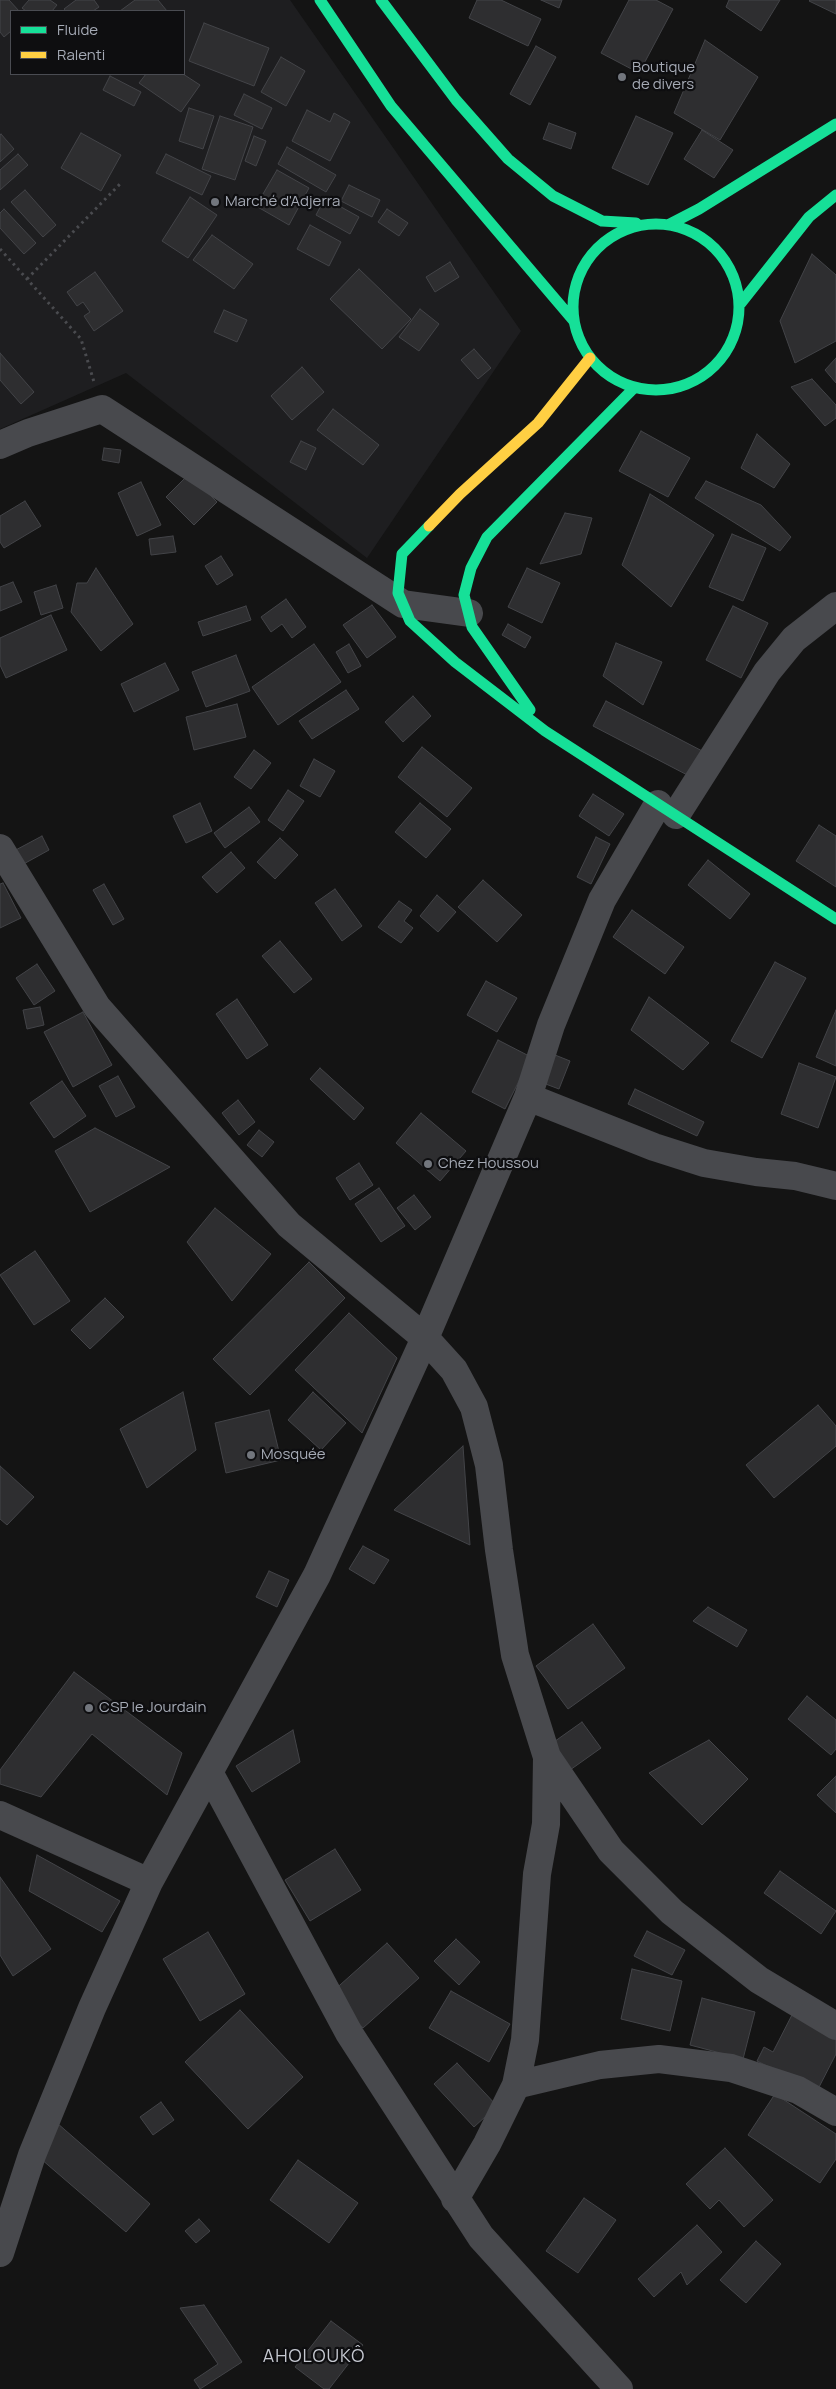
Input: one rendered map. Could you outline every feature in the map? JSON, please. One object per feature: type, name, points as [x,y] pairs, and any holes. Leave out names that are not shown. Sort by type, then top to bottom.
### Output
[{"type":"main road","points":[[320,0],[391,106],[573,320]]},
{"type":"main road","points":[[381,0],[456,100],[508,159],[537,184],[578,211],[602,221],[648,223],[670,224],[697,233],[719,251],[735,275],[741,303],[734,342],[709,373],[673,390],[634,388],[609,377],[590,358],[579,340],[573,320],[575,286],[590,255],[615,233],[648,223]]},
{"type":"main road","points":[[670,224],[698,209],[836,124]]},
{"type":"main road","points":[[741,303],[809,217],[836,195]]},
{"type":"main road","points":[[590,358],[538,423],[460,494],[402,554],[398,593],[410,621],[455,662],[545,731],[836,919]]},
{"type":"main road","points":[[545,731],[472,627],[464,594],[471,568],[487,537],[634,388]]},
{"type":"street","points":[[0,445],[28,433],[102,409],[403,604],[469,613]]},
{"type":"street","points":[[0,2253],[32,2155],[59,2085],[149,1882],[317,1575],[425,1338],[528,1097],[551,1025],[602,900],[767,672],[794,639],[836,606]]},
{"type":"street","points":[[0,848],[97,1007],[289,1225],[425,1338],[454,1370],[474,1407],[489,1465],[499,1550],[515,1655],[547,1757],[611,1851],[672,1912],[759,1980],[836,2026]]},
{"type":"street","points":[[528,1097],[654,1147],[704,1163],[756,1172],[795,1176],[836,1186]]},
{"type":"street","points":[[455,2199],[487,2144],[516,2085],[525,2040],[537,1874],[546,1824],[547,1757]]},
{"type":"street","points":[[209,1772],[349,2033],[455,2199],[481,2237],[619,2389]]},
{"type":"street","points":[[0,1815],[149,1882]]},
{"type":"street","points":[[516,2085],[600,2065],[659,2059],[731,2068],[798,2090],[836,2112]]},
{"type":"path","points":[[26,279],[120,184]]},
{"type":"path","points":[[0,249],[81,338],[102,409]]},
{"type":"shaded area","name":"Marché d'Adjerra","points":[[0,0],[290,0],[521,331],[367,558],[126,373],[0,429]]},
{"type":"building","points":[[0,0],[9,0],[18,10],[10,10],[10,32],[4,37],[0,32]]},
{"type":"building","points":[[29,0],[50,0],[57,5],[53,10],[25,10],[22,8]]},
{"type":"building","points":[[76,0],[94,0],[99,7],[94,10],[64,9]]},
{"type":"building","points":[[135,0],[158,0],[166,10],[121,10]]},
{"type":"building","points":[[477,0],[501,0],[541,19],[528,46],[469,18]]},
{"type":"building","points":[[541,0],[562,0],[559,8]]},
{"type":"building","points":[[629,0],[656,0],[673,9],[639,73],[601,53]]},
{"type":"building","points":[[729,0],[780,0],[761,31],[726,7]]},
{"type":"building","points":[[836,0],[836,14],[809,1]]},
{"type":"building","points":[[204,23],[269,48],[254,86],[189,61]]},
{"type":"building","points":[[705,40],[758,77],[720,140],[674,113]]},
{"type":"building","points":[[536,46],[556,57],[530,105],[510,94]]},
{"type":"building","points":[[281,57],[305,71],[286,106],[261,92]]},
{"type":"building","points":[[145,75],[185,75],[200,85],[181,112],[139,83]]},
{"type":"building","points":[[110,76],[141,92],[134,106],[103,90]]},
{"type":"building","points":[[244,94],[272,108],[262,129],[234,115]]},
{"type":"building","points":[[189,108],[214,116],[203,149],[179,141]]},
{"type":"building","points":[[307,110],[330,122],[334,113],[350,122],[330,161],[292,141]]},
{"type":"building","points":[[220,116],[253,127],[235,180],[202,169]]},
{"type":"building","points":[[636,116],[673,133],[648,185],[612,168]]},
{"type":"building","points":[[549,123],[576,133],[571,149],[543,139]]},
{"type":"building","points":[[702,130],[733,150],[714,178],[684,159]]},
{"type":"building","points":[[81,133],[121,155],[101,191],[61,168]]},
{"type":"building","points":[[0,135],[14,149],[0,162]]},
{"type":"building","points":[[254,136],[266,141],[256,166],[245,161]]},
{"type":"building","points":[[287,147],[336,175],[326,192],[278,164]]},
{"type":"building","points":[[18,154],[28,165],[0,190],[0,170]]},
{"type":"building","points":[[166,154],[211,176],[202,195],[156,173]]},
{"type":"building","points":[[277,170],[309,188],[289,225],[256,206]]},
{"type":"building","points":[[349,185],[380,200],[372,217],[341,201]]},
{"type":"building","points":[[25,190],[56,225],[43,237],[11,202]]},
{"type":"building","points":[[190,197],[217,215],[188,258],[162,241]]},
{"type":"building","points":[[325,198],[359,217],[350,234],[316,215]]},
{"type":"building","points":[[4,209],[36,243],[24,254],[0,228],[0,213]]},
{"type":"building","points":[[387,209],[408,223],[399,236],[378,222]]},
{"type":"building","points":[[310,225],[341,242],[329,266],[297,249]]},
{"type":"building","points":[[212,235],[253,264],[234,289],[193,260]]},
{"type":"building","points":[[812,254],[836,275],[836,341],[795,363],[780,321]]},
{"type":"building","points":[[450,262],[459,277],[435,292],[426,277]]},
{"type":"building","points":[[359,269],[411,319],[382,349],[330,299]]},
{"type":"building","points":[[95,272],[123,311],[94,331],[84,316],[90,312],[83,302],[77,306],[67,292]]},
{"type":"building","points":[[420,309],[439,324],[419,351],[399,337]]},
{"type":"building","points":[[224,310],[247,320],[237,342],[214,332]]},
{"type":"building","points":[[474,349],[491,368],[478,379],[461,360]]},
{"type":"building","points":[[0,353],[34,392],[21,404],[0,380]]},
{"type":"building","points":[[836,358],[836,383],[825,370]]},
{"type":"building","points":[[302,367],[324,392],[292,420],[271,396]]},
{"type":"building","points":[[812,379],[836,405],[836,418],[825,426],[791,387]]},
{"type":"building","points":[[333,409],[379,445],[363,465],[317,430]]},
{"type":"building","points":[[641,431],[690,458],[668,497],[619,471]]},
{"type":"building","points":[[757,434],[790,464],[774,488],[741,468]]},
{"type":"building","points":[[301,441],[316,448],[306,470],[290,462]]},
{"type":"building","points":[[104,448],[121,450],[119,463],[102,460]]},
{"type":"building","points":[[189,474],[217,502],[194,525],[166,497]]},
{"type":"building","points":[[706,481],[761,505],[791,537],[780,551],[695,498]]},
{"type":"building","points":[[141,482],[161,525],[137,536],[118,493]]},
{"type":"building","points":[[650,494],[714,535],[671,607],[622,565]]},
{"type":"building","points":[[25,501],[41,526],[4,548],[0,542],[0,516]]},
{"type":"building","points":[[565,513],[592,518],[581,554],[540,564]]},
{"type":"building","points":[[732,534],[766,548],[743,601],[709,587]]},
{"type":"building","points":[[173,536],[176,552],[151,555],[149,539]]},
{"type":"building","points":[[221,556],[233,575],[217,585],[205,566]]},
{"type":"building","points":[[96,568],[133,624],[101,651],[71,612],[77,583],[87,583]]},
{"type":"building","points":[[527,568],[560,583],[542,623],[508,607]]},
{"type":"building","points":[[13,582],[22,602],[0,611],[0,587]]},
{"type":"building","points":[[56,585],[63,608],[41,615],[34,592]]},
{"type":"building","points":[[286,599],[306,627],[292,638],[282,624],[271,632],[261,617]]},
{"type":"building","points":[[372,605],[396,637],[367,658],[343,625]]},
{"type":"building","points":[[246,606],[251,620],[203,636],[198,622]]},
{"type":"building","points":[[733,606],[768,623],[741,678],[706,660]]},
{"type":"building","points":[[51,615],[67,650],[6,678],[0,665],[0,638]]},
{"type":"building","points":[[508,624],[531,637],[525,648],[502,635]]},
{"type":"building","points":[[616,643],[662,662],[643,705],[603,676]]},
{"type":"building","points":[[314,644],[341,682],[278,725],[252,687]]},
{"type":"building","points":[[349,644],[361,666],[348,673],[336,652]]},
{"type":"building","points":[[236,655],[250,691],[206,707],[192,672]]},
{"type":"building","points":[[165,663],[179,690],[134,712],[121,684]]},
{"type":"building","points":[[346,690],[359,709],[312,739],[299,721]]},
{"type":"building","points":[[413,696],[431,716],[403,742],[385,722]]},
{"type":"building","points":[[606,701],[708,754],[695,779],[593,726]]},
{"type":"building","points":[[237,704],[246,737],[194,750],[186,717]]},
{"type":"building","points":[[422,747],[472,788],[447,817],[398,777]]},
{"type":"building","points":[[254,750],[271,763],[251,789],[234,777]]},
{"type":"building","points":[[314,759],[335,771],[320,797],[300,786]]},
{"type":"building","points":[[288,790],[304,801],[283,831],[268,820]]},
{"type":"building","points":[[593,794],[624,814],[609,836],[579,816]]},
{"type":"building","points":[[200,803],[212,831],[186,843],[173,816]]},
{"type":"building","points":[[420,803],[451,829],[426,858],[395,832]]},
{"type":"building","points":[[249,807],[260,822],[225,848],[214,833]]},
{"type":"building","points":[[819,825],[836,836],[836,887],[796,861]]},
{"type":"building","points":[[42,836],[49,850],[20,866],[12,852]]},
{"type":"building","points":[[596,837],[610,844],[591,884],[577,877]]},
{"type":"building","points":[[280,838],[298,855],[275,879],[257,862]]},
{"type":"building","points":[[231,852],[245,868],[217,893],[202,877]]},
{"type":"building","points":[[708,860],[750,894],[730,919],[688,885]]},
{"type":"building","points":[[483,880],[522,915],[497,942],[458,907]]},
{"type":"building","points":[[3,883],[21,918],[0,928],[0,884]]},
{"type":"building","points":[[104,884],[124,919],[113,925],[93,890]]},
{"type":"building","points":[[335,889],[362,926],[342,941],[315,903]]},
{"type":"building","points":[[437,895],[456,912],[438,932],[420,916]]},
{"type":"building","points":[[399,901],[412,910],[404,921],[413,928],[401,943],[378,927]]},
{"type":"building","points":[[632,910],[684,947],[665,974],[613,937]]},
{"type":"building","points":[[280,941],[312,979],[294,993],[262,956]]},
{"type":"building","points":[[775,962],[806,978],[762,1058],[731,1041]]},
{"type":"building","points":[[37,964],[55,991],[34,1005],[16,978]]},
{"type":"building","points":[[486,981],[517,998],[497,1032],[467,1015]]},
{"type":"building","points":[[649,997],[709,1043],[683,1070],[631,1030]]},
{"type":"building","points":[[237,999],[268,1045],[247,1059],[216,1014]]},
{"type":"building","points":[[40,1007],[44,1025],[27,1029],[23,1010]]},
{"type":"building","points":[[836,1010],[836,1066],[816,1057]]},
{"type":"building","points":[[83,1012],[112,1065],[73,1087],[44,1032]]},
{"type":"building","points":[[498,1040],[531,1057],[505,1109],[472,1092]]},
{"type":"building","points":[[555,1055],[570,1061],[559,1089],[543,1083]]},
{"type":"building","points":[[799,1063],[836,1077],[818,1128],[781,1114]]},
{"type":"building","points":[[320,1068],[364,1108],[354,1120],[310,1079]]},
{"type":"building","points":[[118,1076],[135,1107],[116,1117],[99,1086]]},
{"type":"building","points":[[62,1081],[86,1116],[54,1138],[30,1103]]},
{"type":"building","points":[[635,1089],[704,1122],[697,1136],[628,1104]]},
{"type":"building","points":[[238,1100],[255,1122],[239,1135],[222,1113]]},
{"type":"building","points":[[421,1113],[466,1151],[440,1181],[396,1143]]},
{"type":"building","points":[[95,1128],[170,1167],[90,1212],[55,1151]]},
{"type":"building","points":[[259,1130],[274,1142],[262,1157],[247,1145]]},
{"type":"building","points":[[359,1163],[373,1185],[350,1200],[336,1178]]},
{"type":"building","points":[[379,1188],[405,1226],[381,1242],[355,1204]]},
{"type":"building","points":[[414,1195],[431,1217],[415,1230],[397,1208]]},
{"type":"building","points":[[215,1208],[271,1254],[232,1301],[187,1242]]},
{"type":"building","points":[[35,1251],[70,1301],[34,1325],[0,1275]]},
{"type":"building","points":[[309,1262],[345,1298],[250,1395],[213,1359]]},
{"type":"building","points":[[105,1298],[124,1317],[90,1349],[71,1330]]},
{"type":"building","points":[[349,1313],[397,1358],[362,1433],[295,1370]]},
{"type":"building","points":[[183,1392],[196,1450],[147,1488],[120,1429]]},
{"type":"building","points":[[313,1392],[346,1423],[321,1450],[288,1420]]},
{"type":"building","points":[[818,1405],[836,1426],[836,1446],[774,1498],[746,1465]]},
{"type":"building","points":[[269,1410],[281,1460],[226,1473],[215,1423]]},
{"type":"building","points":[[463,1446],[470,1545],[394,1510]]},
{"type":"building","points":[[0,1466],[34,1497],[7,1525],[0,1519]]},
{"type":"building","points":[[363,1546],[389,1560],[374,1584],[349,1569]]},
{"type":"building","points":[[269,1571],[289,1580],[277,1607],[256,1597]]},
{"type":"building","points":[[708,1607],[747,1630],[737,1647],[693,1621]]},
{"type":"building","points":[[593,1624],[625,1668],[568,1709],[536,1666]]},
{"type":"building","points":[[74,1672],[182,1753],[167,1795],[92,1734],[41,1797],[0,1784],[0,1770]]},
{"type":"building","points":[[807,1696],[836,1720],[836,1749],[831,1755],[788,1719]]},
{"type":"building","points":[[582,1722],[601,1748],[570,1770],[551,1744]]},
{"type":"building","points":[[293,1730],[300,1762],[252,1792],[236,1766]]},
{"type":"building","points":[[709,1740],[748,1779],[702,1825],[649,1773]]},
{"type":"building","points":[[836,1776],[836,1813],[817,1795]]},
{"type":"building","points":[[335,1849],[361,1890],[310,1921],[285,1880]]},
{"type":"building","points":[[37,1855],[120,1901],[102,1932],[29,1891]]},
{"type":"building","points":[[780,1871],[836,1911],[821,1934],[764,1893]]},
{"type":"building","points":[[0,1877],[51,1949],[13,1976],[0,1955]]},
{"type":"building","points":[[647,1931],[685,1950],[672,1975],[634,1956]]},
{"type":"building","points":[[208,1932],[245,1994],[200,2021],[163,1959]]},
{"type":"building","points":[[456,1939],[480,1962],[459,1985],[434,1961]]},
{"type":"building","points":[[387,1943],[419,1978],[363,2028],[331,1993]]},
{"type":"building","points":[[632,1969],[682,1981],[670,2031],[621,2019]]},
{"type":"building","points":[[451,1991],[510,2024],[489,2062],[429,2028]]},
{"type":"building","points":[[702,1998],[755,2012],[743,2059],[690,2045]]},
{"type":"building","points":[[795,2009],[836,2030],[836,2054],[817,2091],[757,2061],[764,2047],[773,2052]]},
{"type":"building","points":[[240,2010],[303,2077],[248,2129],[185,2062]]},
{"type":"building","points":[[457,2063],[497,2106],[474,2127],[434,2084]]},
{"type":"building","points":[[775,2094],[836,2134],[836,2159],[820,2183],[748,2135]]},
{"type":"building","points":[[161,2102],[174,2120],[153,2135],[140,2117]]},
{"type":"building","points":[[57,2123],[150,2204],[126,2232],[41,2159]]},
{"type":"building","points":[[725,2148],[773,2200],[744,2227],[719,2200],[710,2209],[686,2184]]},
{"type":"building","points":[[298,2160],[358,2203],[329,2243],[270,2200]]},
{"type":"building","points":[[584,2198],[616,2220],[578,2273],[546,2251]]},
{"type":"building","points":[[199,2219],[210,2231],[196,2243],[185,2231]]},
{"type":"building","points":[[697,2225],[722,2252],[687,2285],[681,2272],[654,2297],[638,2279]]},
{"type":"building","points":[[756,2241],[781,2264],[746,2303],[720,2280]]},
{"type":"building","points":[[204,2305],[242,2362],[200,2389],[194,2380],[218,2364],[180,2308]]},
{"type":"building","points":[[331,2321],[363,2345],[329,2389],[324,2389],[295,2367]]},
{"type":"traffic: fast","points":[[320,0],[391,106],[573,320]]},
{"type":"traffic: fast","points":[[381,0],[456,100],[508,159],[553,196],[602,221],[636,223]]},
{"type":"traffic: fast","points":[[670,224],[699,209],[836,124]]},
{"type":"traffic: fast","points":[[741,303],[809,217],[836,195]]},
{"type":"traffic: fast","points":[[664,224],[688,230],[715,248],[733,275],[738,291],[739,307],[738,323],[733,339],[715,366],[702,376],[680,387],[648,390],[624,384],[603,371],[592,360],[576,331],[573,299],[579,275],[592,254],[603,243],[632,227],[664,224]]},
{"type":"traffic: fast","points":[[530,710],[472,627],[464,595],[471,568],[487,537],[634,388]]},
{"type":"traffic: fast","points":[[429,526],[402,554],[398,593],[410,621],[455,662],[545,731],[836,919]]},
{"type":"traffic: slow","points":[[429,526],[460,494],[538,423],[590,358]]},
{"type":"place","name":"Boutique de divers","points":[[622,77]]},
{"type":"place","name":"Marché d'Adjerra","points":[[215,202]]},
{"type":"place","name":"Chez Houssou","points":[[428,1164]]},
{"type":"place","name":"Mosquée","points":[[251,1455]]},
{"type":"place","name":"CSP le Jourdain","points":[[89,1708]]},
{"type":"district","name":"AHOLOUKÔ","points":[[314,2357]]}]
